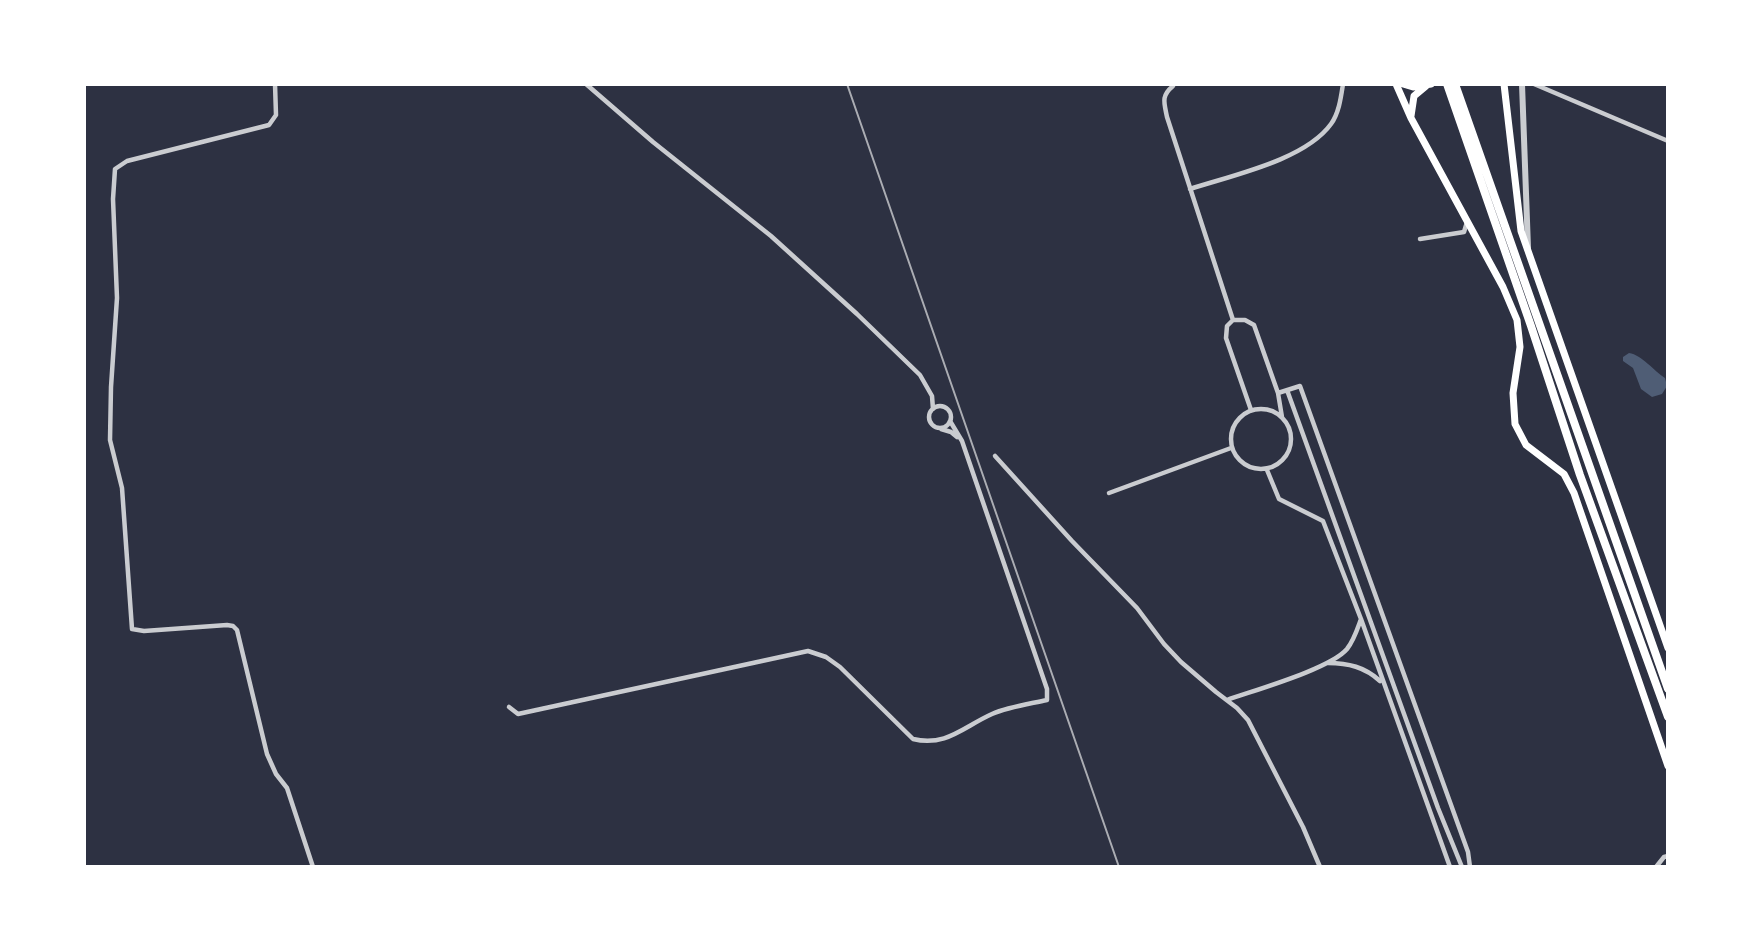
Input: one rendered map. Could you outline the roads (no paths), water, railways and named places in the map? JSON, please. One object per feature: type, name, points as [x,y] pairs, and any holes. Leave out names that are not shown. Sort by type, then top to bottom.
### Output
[{"type":"highway","points":[[1447,84],[1580,475],[1668,717]]},
{"type":"highway","points":[[1455,84],[1668,689]]},
{"type":"main road","points":[[1396,84],[1411,118],[1503,287],[1517,320],[1520,347],[1513,393],[1515,424],[1526,444],[1564,474],[1574,493],[1668,766]]},
{"type":"main road","points":[[1403,84],[1413,87],[1428,85]]},
{"type":"main road","points":[[1504,84],[1521,231],[1668,648]]},
{"type":"main road","points":[[1411,118],[1414,96],[1428,85]]},
{"type":"street","points":[[275,84],[276,115],[269,126],[127,161],[119,165],[114,173],[117,298],[110,440],[122,488],[132,629],[144,631],[227,625],[237,630],[267,754],[276,774],[287,788],[314,867]]},
{"type":"street","points":[[509,706],[518,714],[808,651],[826,657],[913,739],[926,742],[944,740],[993,713],[1047,700],[1047,689],[962,441],[950,421],[950,414],[926,382],[857,314],[771,236],[653,142],[586,84]]},
{"type":"street","points":[[1191,189],[1301,151],[1318,139],[1332,122],[1340,101],[1343,84]]},
{"type":"street","points":[[1522,84],[1528,252]]},
{"type":"street","points":[[1534,84],[1668,141]]},
{"type":"street","points":[[1173,86],[1166,92],[1164,101],[1167,117],[1233,320]]},
{"type":"street","points":[[1419,239],[1464,232],[1467,220]]},
{"type":"street","points":[[1251,410],[1226,338],[1227,327],[1233,320],[1245,320],[1254,326],[1278,393],[1282,417]]},
{"type":"street","points":[[926,382],[932,396],[933,409],[929,419],[932,426],[951,432],[962,441]]},
{"type":"street","points":[[1278,393],[1300,386],[1468,852],[1470,867]]},
{"type":"street","points":[[1287,390],[1438,808],[1462,867]]},
{"type":"street","points":[[933,409],[943,407]]},
{"type":"street","points":[[1251,410],[1267,410],[1282,417],[1288,424],[1291,434],[1289,452],[1276,466],[1267,470],[1249,468],[1241,463],[1231,448],[1232,429],[1243,414],[1251,410]]},
{"type":"street","points":[[939,428],[946,426],[950,421]]},
{"type":"street","points":[[1109,493],[1231,448]]},
{"type":"street","points":[[995,456],[1137,608],[1164,644],[1181,662],[1238,708],[1248,720],[1303,826],[1320,867]]},
{"type":"street","points":[[1267,470],[1279,499],[1323,521],[1361,619],[1382,683],[1450,867]]},
{"type":"street","points":[[1227,700],[1328,663],[1346,650],[1355,636],[1361,619]]},
{"type":"street","points":[[1328,663],[1343,663],[1360,667],[1373,674],[1382,683]]},
{"type":"street","points":[[1656,867],[1664,857],[1668,856]]},
{"type":"water","points":[[1629,353],[1643,360],[1665,378],[1667,386],[1662,394],[1652,397],[1641,389],[1633,368],[1623,361],[1623,357]]},
{"type":"railway","points":[[847,84],[1119,867]]}]
